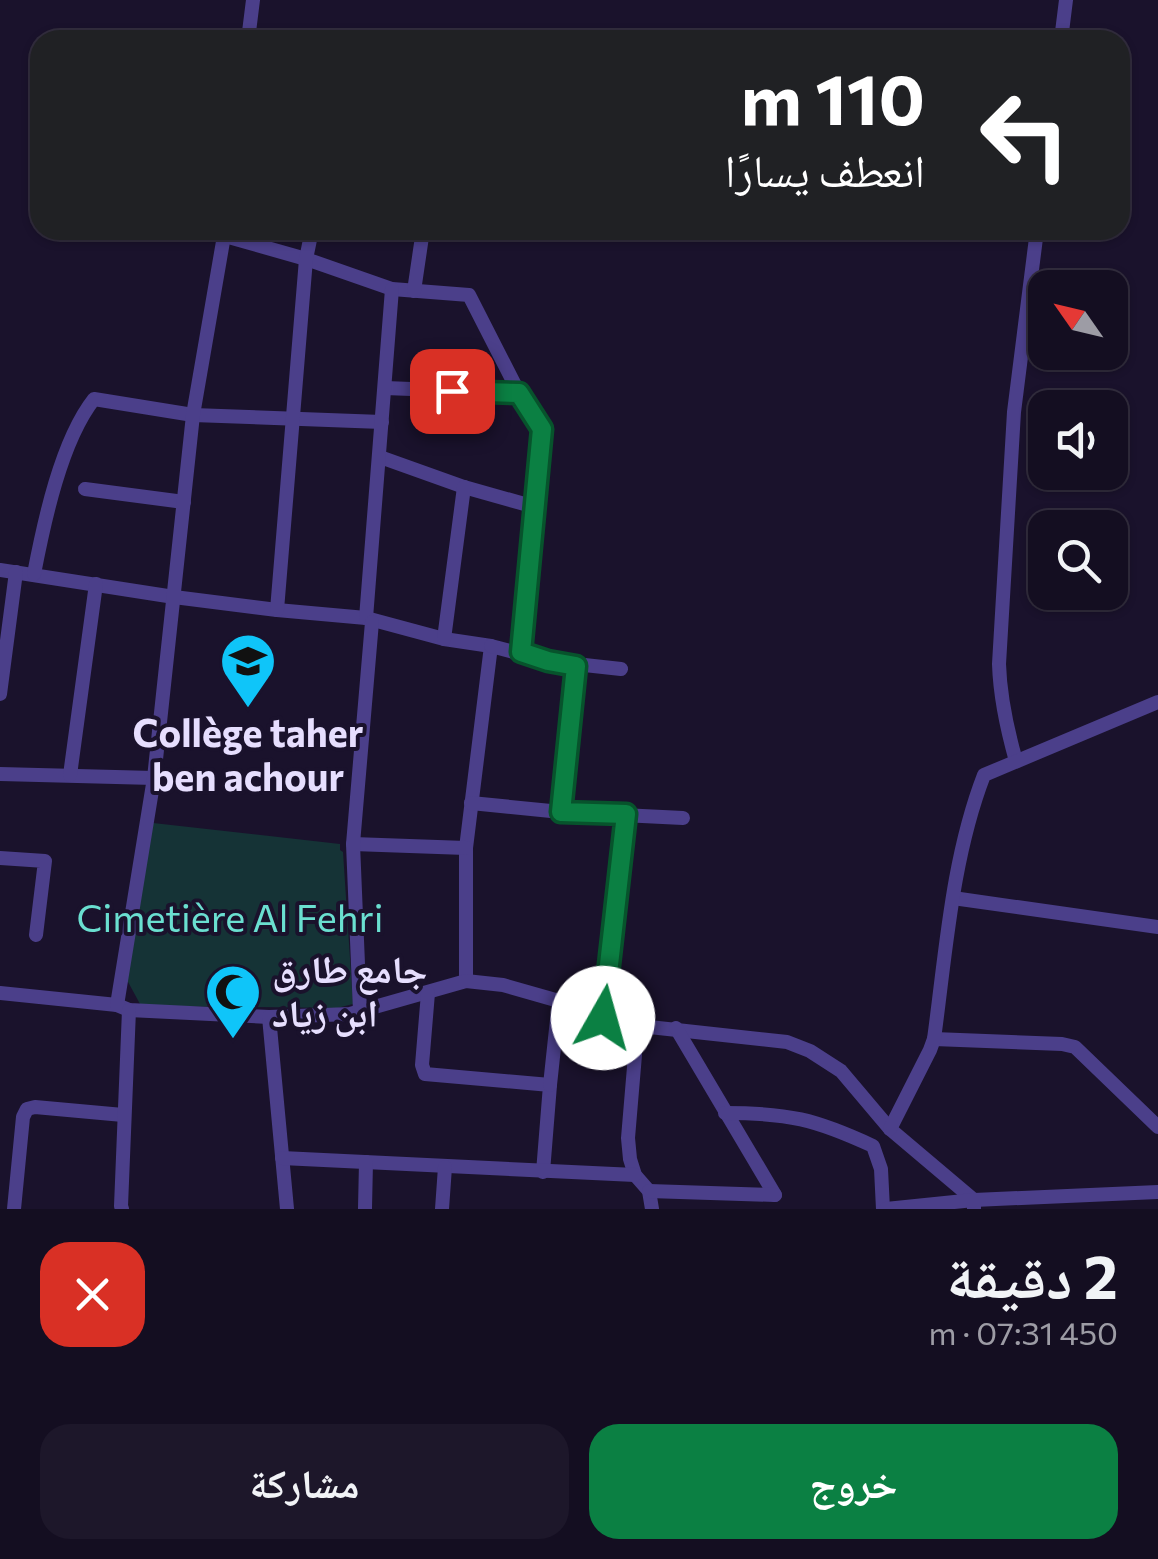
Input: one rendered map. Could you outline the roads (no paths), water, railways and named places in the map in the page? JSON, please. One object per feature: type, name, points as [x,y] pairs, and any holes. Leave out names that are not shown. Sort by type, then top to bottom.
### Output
[{"type":"street","points":[[249,30],[253,0]]},
{"type":"street","points":[[1063,30],[1066,0]]},
{"type":"street","points":[[121,1208],[123,1007],[154,778],[193,415],[224,240]]},
{"type":"street","points":[[247,240],[392,289],[469,295],[542,429],[521,652]]},
{"type":"street","points":[[277,610],[310,240]]},
{"type":"street","points":[[414,291],[422,240]]},
{"type":"street","points":[[1016,761],[999,685],[1000,645],[1014,412],[1037,240]]},
{"type":"street","points":[[360,1012],[353,844],[392,289]]},
{"type":"street","points":[[385,388],[519,393]]},
{"type":"street","points":[[34,574],[52,496],[70,444],[94,399],[193,415],[382,422]]},
{"type":"street","points":[[380,458],[536,507]]},
{"type":"street","points":[[444,639],[464,487]]},
{"type":"street","points":[[86,489],[184,502]]},
{"type":"street","points":[[0,694],[8,571],[174,597],[369,620],[548,661],[621,670]]},
{"type":"street","points":[[70,776],[96,584]]},
{"type":"street","points":[[466,981],[466,848],[491,646]]},
{"type":"street","points":[[561,812],[576,666]]},
{"type":"street","points":[[890,1129],[934,1039],[953,898],[973,803],[984,775],[1158,702]]},
{"type":"street","points":[[0,774],[154,778]]},
{"type":"street","points":[[471,803],[683,818]]},
{"type":"street","points":[[603,1018],[626,814]]},
{"type":"street","points":[[353,844],[466,848]]},
{"type":"street","points":[[0,858],[45,861],[36,935]]},
{"type":"street","points":[[953,898],[1158,927]]},
{"type":"street","points":[[0,992],[123,1007],[269,1017],[360,1012],[466,981],[502,985],[631,1025],[788,1042],[810,1050],[842,1070],[890,1129],[974,1204]]},
{"type":"street","points":[[428,992],[422,1064],[425,1074],[550,1085]]},
{"type":"street","points":[[542,1172],[559,1001]]},
{"type":"street","points":[[269,1017],[287,1209]]},
{"type":"street","points":[[631,1025],[636,1054],[628,1138],[630,1160],[635,1174],[649,1191],[652,1209]]},
{"type":"street","points":[[676,1028],[725,1113],[768,1200]]},
{"type":"street","points":[[934,1039],[1074,1047],[1158,1127]]},
{"type":"street","points":[[14,1209],[27,1109],[123,1116]]},
{"type":"street","points":[[725,1113],[800,1118],[873,1146],[881,1169],[885,1209],[1067,1202],[1158,1192]]},
{"type":"street","points":[[282,1158],[635,1174]]},
{"type":"street","points":[[365,1208],[366,1162]]},
{"type":"street","points":[[442,1209],[444,1167]]},
{"type":"street","points":[[649,1191],[768,1200]]},
{"type":"place","name":"Collège taher ben achour","points":[[248,710]]},
{"type":"place","name":"جامع طارق ابن زياد","points":[[233,1041]]},
{"type":"park label","name":"Cimetière Al Fehri","points":[[230,919]]}]
